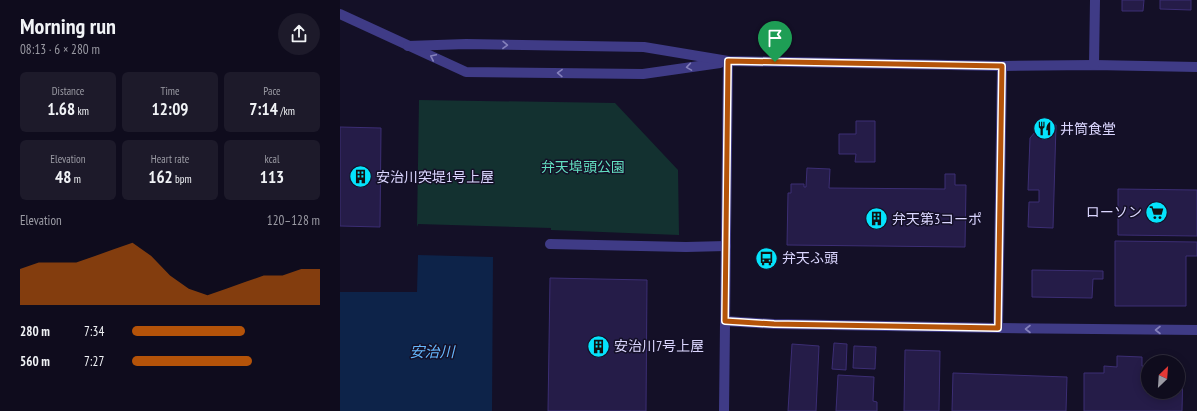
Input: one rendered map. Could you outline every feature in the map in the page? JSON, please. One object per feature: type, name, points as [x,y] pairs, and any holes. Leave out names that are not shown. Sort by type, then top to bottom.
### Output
[{"type":"street","points":[[1094,65],[1095,0]]},
{"type":"street","points":[[340,14],[466,72],[643,74],[728,61]]},
{"type":"street","points":[[408,46],[466,44],[644,46],[728,61],[1002,66],[1094,65],[1197,67]]},
{"type":"street","points":[[724,411],[728,61]]},
{"type":"street","points":[[998,328],[1002,66]]},
{"type":"street","points":[[550,244],[686,247],[726,246]]},
{"type":"street","points":[[725,321],[774,324],[1197,330]]},
{"type":"green space","name":"弁天埠頭公園","points":[[419,100],[615,103],[678,170],[679,235],[551,230],[551,228],[418,224],[417,227]]},
{"type":"water","name":"安治川","points":[[418,255],[493,257],[492,411],[340,411],[340,292],[417,292]]},
{"type":"building","points":[[1122,0],[1144,0],[1143,11],[1122,11]]},
{"type":"building","points":[[1160,0],[1191,0],[1191,10],[1160,9]]},
{"type":"building","points":[[856,121],[875,121],[875,162],[855,162],[856,154],[839,154],[839,134],[856,134]]},
{"type":"building","points":[[1042,124],[1056,125],[1053,228],[1028,227],[1029,202],[1039,202],[1039,190],[1028,190],[1030,138]]},
{"type":"building","name":"安治川突堤1号上屋","points":[[340,127],[381,128],[380,227],[340,226]]},
{"type":"building","name":"弁天第3コーポ","points":[[807,168],[830,169],[829,188],[945,189],[945,174],[955,174],[955,185],[966,185],[965,247],[787,245],[788,193],[791,193],[791,184],[804,184],[804,187],[806,187]]},
{"type":"building","name":"ローソン","points":[[1118,189],[1197,190],[1197,236],[1118,235]]},
{"type":"building","points":[[1115,241],[1197,242],[1197,256],[1186,256],[1186,306],[1115,306]]},
{"type":"building","points":[[1032,270],[1103,271],[1103,279],[1093,279],[1092,298],[1032,297]]},
{"type":"building","name":"安治川7号上屋","points":[[550,278],[647,280],[646,411],[548,411]]},
{"type":"building","points":[[834,343],[847,344],[846,370],[832,369]]},
{"type":"building","points":[[792,344],[819,346],[816,411],[788,411]]},
{"type":"building","points":[[854,346],[876,347],[875,369],[853,368]]},
{"type":"building","points":[[905,350],[940,351],[939,411],[904,411]]},
{"type":"building","points":[[1117,356],[1141,357],[1141,399],[1182,399],[1182,411],[1084,411],[1084,373],[1104,373],[1104,366],[1117,367]]},
{"type":"building","points":[[953,373],[1067,377],[1066,411],[952,411]]},
{"type":"building","points":[[838,375],[874,377],[873,401],[877,402],[877,411],[836,411]]},
{"type":"place","name":"井筒食堂","points":[[1045,129]]},
{"type":"place","name":"安治川突堤1号上屋","points":[[360,177]]},
{"type":"place","name":"ローソン","points":[[1157,212]]},
{"type":"place","name":"弁天第3コーポ","points":[[876,219]]},
{"type":"place","name":"弁天ふ頭","points":[[767,258]]},
{"type":"place","name":"安治川7号上屋","points":[[598,346]]},
{"type":"route","points":[[728,61],[775,62],[1002,66],[998,328],[774,324],[725,321],[728,61]]}]
